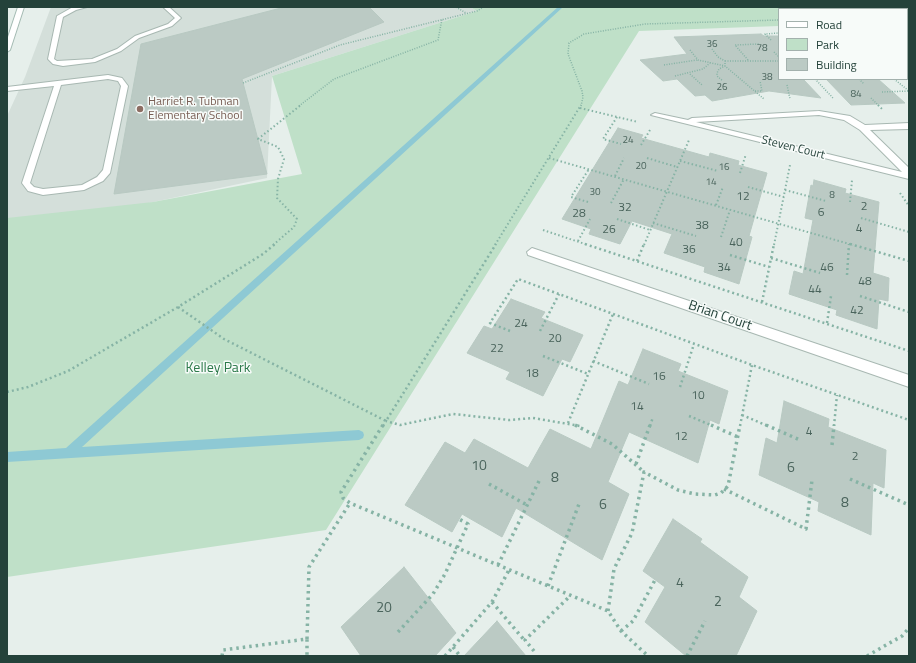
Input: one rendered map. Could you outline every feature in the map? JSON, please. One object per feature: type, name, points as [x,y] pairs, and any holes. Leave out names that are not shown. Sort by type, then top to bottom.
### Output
[{"type":"street","points":[[7,50],[21,7]]},
{"type":"street","name":"Steven Court","points":[[676,120],[819,113],[836,115],[847,118],[863,128],[905,164],[909,175]]},
{"type":"street","name":"Steven Court","points":[[655,115],[909,175]]},
{"type":"street","points":[[863,128],[909,126]]},
{"type":"street","name":"Brian Court","points":[[532,252],[909,381]]},
{"type":"lane","points":[[84,7],[75,8],[60,16],[51,60],[55,63],[63,64],[93,61],[119,50],[137,37],[170,25],[178,18],[166,7]]},
{"type":"lane","points":[[7,89],[108,77],[120,79],[125,86],[107,171],[100,179],[84,187],[43,192],[31,189],[26,183],[58,83]]},
{"type":"path","points":[[456,7],[467,13]]},
{"type":"path","points":[[243,83],[340,45],[477,11],[484,7]]},
{"type":"path","points":[[7,392],[28,387],[68,370],[178,308],[263,254],[294,226],[297,219],[277,198],[278,179],[284,159],[278,147],[258,139],[334,79],[438,40],[442,19]]},
{"type":"path","points":[[648,656],[621,631],[608,611],[350,502],[343,498],[341,492],[580,108],[583,97],[568,54],[569,43],[573,39],[584,34],[630,26],[778,20]]},
{"type":"path","points":[[771,40],[765,34],[778,33]]},
{"type":"path","points":[[748,60],[735,45],[759,44]]},
{"type":"path","points":[[712,49],[718,57],[725,61],[778,61]]},
{"type":"path","points":[[690,50],[698,60]]},
{"type":"path","points":[[774,52],[778,56]]},
{"type":"path","points":[[664,65],[698,60],[725,66],[765,100]]},
{"type":"path","points":[[725,61],[725,66]]},
{"type":"path","points":[[675,76],[689,74],[703,69],[711,63]]},
{"type":"path","points":[[723,81],[717,76],[717,73],[719,69],[725,66]]},
{"type":"path","points":[[689,74],[702,85]]},
{"type":"path","points":[[816,80],[836,101]]},
{"type":"path","points":[[860,80],[864,84]]},
{"type":"path","points":[[882,92],[909,91],[895,80]]},
{"type":"path","points":[[755,91],[762,91],[760,81]]},
{"type":"path","points":[[787,85],[790,99],[794,103]]},
{"type":"path","points":[[903,86],[909,86]]},
{"type":"path","points":[[871,98],[886,112]]},
{"type":"path","points":[[617,117],[604,139],[621,144]]},
{"type":"path","points":[[641,145],[650,129]]},
{"type":"path","points":[[637,261],[689,138]]},
{"type":"path","points":[[740,173],[746,153]]},
{"type":"path","points":[[549,158],[909,261]]},
{"type":"path","points":[[615,176],[624,158]]},
{"type":"path","points":[[647,158],[677,167]]},
{"type":"path","points":[[680,161],[718,171]]},
{"type":"path","points":[[762,302],[790,164]]},
{"type":"path","points":[[588,202],[571,197],[589,169]]},
{"type":"path","points":[[611,203],[624,179]]},
{"type":"path","points":[[850,202],[852,180]]},
{"type":"path","points":[[716,205],[723,187]]},
{"type":"path","points":[[748,187],[784,197]]},
{"type":"path","points":[[785,190],[826,201]]},
{"type":"path","points":[[721,237],[730,210]]},
{"type":"path","points":[[861,218],[909,232]]},
{"type":"path","points":[[577,242],[590,219]]},
{"type":"path","points":[[617,219],[650,230]]},
{"type":"path","points":[[653,223],[696,236]]},
{"type":"path","points":[[543,230],[909,350]]},
{"type":"path","points":[[847,275],[849,244]]},
{"type":"path","points":[[730,255],[769,268]]},
{"type":"path","points":[[771,258],[820,273]]},
{"type":"path","points":[[510,331],[490,322],[518,279],[752,365],[909,420]]},
{"type":"path","points":[[540,331],[559,294]]},
{"type":"path","points":[[827,323],[830,296]]},
{"type":"path","points":[[860,296],[909,312]]},
{"type":"path","points":[[178,308],[218,335],[386,420],[400,424],[453,414],[509,420],[533,418],[568,423],[585,429],[612,444],[644,472],[678,490],[695,494],[715,495],[728,486],[752,365]]},
{"type":"path","points":[[568,423],[613,314]]},
{"type":"path","points":[[680,387],[694,344]]},
{"type":"path","points":[[543,356],[588,374]]},
{"type":"path","points":[[593,361],[648,384]]},
{"type":"path","points":[[832,445],[837,395]]},
{"type":"path","points":[[636,464],[653,416]]},
{"type":"path","points":[[689,416],[738,437]]},
{"type":"path","points":[[742,416],[800,440]]},
{"type":"path","points":[[608,611],[614,569],[632,533],[644,472]]},
{"type":"path","points":[[724,489],[806,529],[812,480]]},
{"type":"path","points":[[850,480],[909,504]]},
{"type":"path","points":[[498,565],[539,481]]},
{"type":"path","points":[[489,484],[527,505]]},
{"type":"path","points":[[307,656],[309,567],[350,502]]},
{"type":"path","points":[[548,586],[579,504]]},
{"type":"path","points":[[398,632],[433,594],[445,574],[468,524],[459,519]]},
{"type":"path","points":[[445,656],[492,602],[509,570]]},
{"type":"path","points":[[621,631],[633,621],[655,580]]},
{"type":"path","points":[[492,602],[534,651],[525,640],[570,595]]},
{"type":"path","points":[[687,656],[705,621]]},
{"type":"path","points":[[867,656],[902,636],[909,628]]},
{"type":"path","points":[[222,656],[222,650],[307,639]]},
{"type":"path","points":[[453,647],[460,656]]},
{"type":"shaded area","name":"Harriet R. Tubman Elementary School","points":[[51,7],[470,7],[477,11],[272,76],[267,178],[87,216],[7,223],[7,116],[25,77]]},
{"type":"green space","name":"Kelley Park","points":[[470,7],[909,7],[909,21],[908,8],[778,8],[778,26],[639,31],[326,530],[7,577],[7,218],[153,202],[302,174],[272,76],[477,11]]},
{"type":"building","points":[[285,7],[369,7],[384,22],[242,79],[267,174],[114,194],[141,44]]},
{"type":"building","points":[[761,34],[764,36],[778,36],[778,80],[804,80],[821,98],[769,91],[712,101],[705,95],[695,96],[677,79],[663,81],[640,60],[687,54],[674,37]]},
{"type":"building","points":[[827,80],[879,80],[905,103],[851,105]]},
{"type":"building","points":[[618,128],[643,135],[641,138],[709,157],[710,153],[739,161],[738,165],[767,173],[749,236],[752,237],[739,284],[704,272],[705,267],[664,253],[672,234],[632,221],[620,244],[589,234],[591,229],[562,219]]},
{"type":"building","points":[[814,180],[846,189],[845,193],[879,202],[873,273],[889,278],[888,301],[879,299],[877,329],[836,315],[837,310],[789,294],[794,271],[803,274],[813,220],[805,218],[811,185],[813,186]]},
{"type":"building","points":[[511,299],[545,312],[541,318],[583,335],[570,362],[562,359],[543,396],[506,379],[510,372],[467,353],[484,326],[492,329]]},
{"type":"building","points":[[643,349],[681,364],[678,371],[728,391],[719,424],[710,420],[698,463],[629,432],[608,482],[629,494],[602,560],[516,508],[502,537],[462,514],[452,532],[405,505],[445,442],[465,453],[474,439],[528,468],[550,429],[591,449],[619,381],[628,385]]},
{"type":"building","points":[[784,401],[829,419],[828,427],[886,450],[884,488],[873,483],[871,535],[818,511],[819,502],[759,475],[766,438],[777,443]]},
{"type":"building","points":[[673,519],[702,539],[700,542],[748,577],[739,597],[757,611],[736,656],[686,656],[645,622],[665,587],[643,571]]},
{"type":"building","points":[[404,567],[456,633],[435,656],[361,656],[341,627]]},
{"type":"building","points":[[497,621],[526,656],[464,656]]},
{"type":"waterway","points":[[68,453],[561,7]]},
{"type":"waterway","points":[[68,453],[359,435]]},
{"type":"waterway","points":[[7,457],[68,453]]},
{"type":"place","name":"Harriet R. Tubman Elementary School","points":[[140,109]]}]
